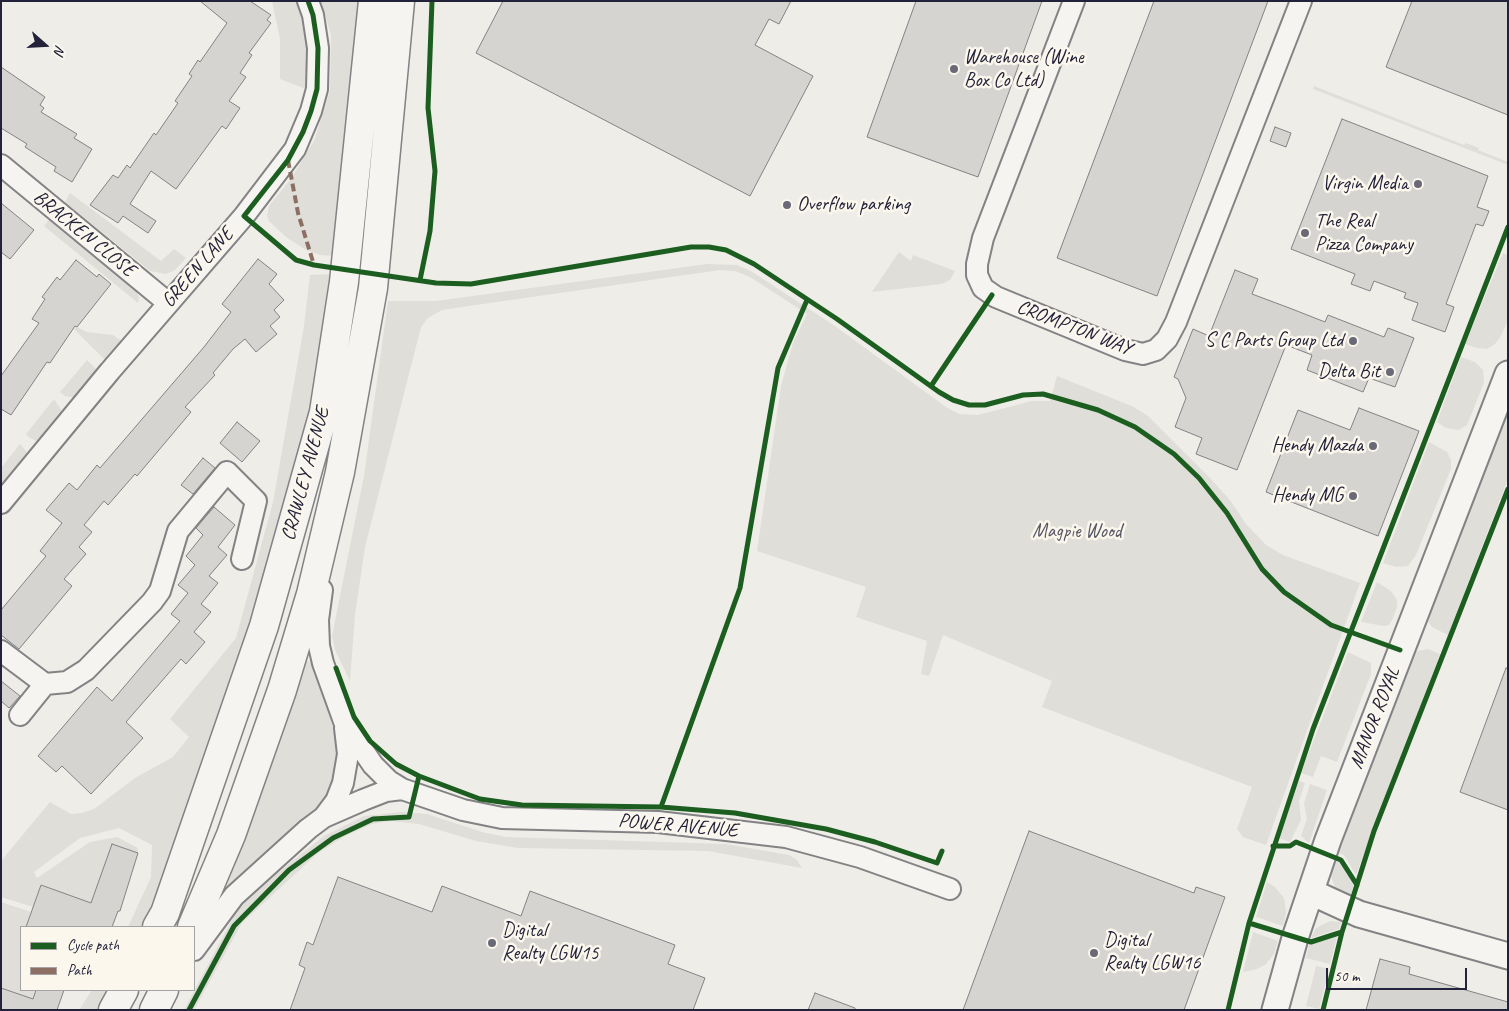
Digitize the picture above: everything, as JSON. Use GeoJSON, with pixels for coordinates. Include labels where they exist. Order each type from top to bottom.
{"type":"FeatureCollection","features":[{"type":"Feature","properties":{"kind":"main road","name":"CRAWLEY AVENUE"},"geometry":{"type":"LineString","coordinates":[[158,926],[165,913],[264,626],[324,412],[344,282],[373,1]]}},
{"type":"Feature","properties":{"kind":"main road","name":"CRAWLEY AVENUE"},"geometry":{"type":"LineString","coordinates":[[192,926],[231,835],[282,690],[310,594],[340,472],[372,288],[400,1]]}},
{"type":"Feature","properties":{"kind":"main road"},"geometry":{"type":"LineString","coordinates":[[113,1010],[123,991]]}},
{"type":"Feature","properties":{"kind":"main road"},"geometry":{"type":"LineString","coordinates":[[156,1010],[164,991]]}},
{"type":"Feature","properties":{"kind":"street","name":"GREEN LANE"},"geometry":{"type":"LineString","coordinates":[[1,503],[167,302],[255,202],[288,160],[303,132],[317,89],[316,30],[308,1]]}},
{"type":"Feature","properties":{"kind":"street","name":"CROMPTON WAY"},"geometry":{"type":"LineString","coordinates":[[1074,1],[984,238],[977,264],[977,275],[983,288],[996,298],[1125,350],[1142,354],[1156,350],[1166,339],[1176,322],[1301,1]]}},
{"type":"Feature","properties":{"kind":"street","name":"BRACKEN CLOSE"},"geometry":{"type":"LineString","coordinates":[[1,166],[167,302]]}},
{"type":"Feature","properties":{"kind":"street","name":"MANOR ROYAL"},"geometry":{"type":"LineString","coordinates":[[1275,1010],[1295,938],[1346,794],[1508,374]]}},
{"type":"Feature","properties":{"kind":"street"},"geometry":{"type":"LineString","coordinates":[[1,651],[45,684],[67,682],[76,678],[152,602],[160,591],[178,532],[227,472],[256,501],[242,558]]}},
{"type":"Feature","properties":{"kind":"street"},"geometry":{"type":"LineString","coordinates":[[195,948],[220,911],[246,883],[324,817],[336,801],[345,774],[348,745],[345,724],[323,663],[318,629],[340,472]]}},
{"type":"Feature","properties":{"kind":"street"},"geometry":{"type":"LineString","coordinates":[[20,714],[45,684]]}},
{"type":"Feature","properties":{"kind":"street"},"geometry":{"type":"LineString","coordinates":[[345,724],[373,765],[389,781],[402,789]]}},
{"type":"Feature","properties":{"kind":"street"},"geometry":{"type":"LineString","coordinates":[[324,817],[374,795],[402,789]]}},
{"type":"Feature","properties":{"kind":"street","name":"POWER AVENUE"},"geometry":{"type":"LineString","coordinates":[[402,789],[463,810],[502,818],[670,823],[792,838],[860,857],[950,889]]}},
{"type":"Feature","properties":{"kind":"street"},"geometry":{"type":"LineString","coordinates":[[1311,892],[1359,914],[1508,956]]}},
{"type":"Feature","properties":{"kind":"street"},"geometry":{"type":"LineString","coordinates":[[156,1010],[169,991]]}},
{"type":"Feature","properties":{"kind":"green space"},"geometry":{"type":"Polygon","coordinates":[[[272,1],[297,1],[307,33],[309,69],[306,89],[280,79],[280,39],[272,1]]]}},
{"type":"Feature","properties":{"kind":"green space"},"geometry":{"type":"Polygon","coordinates":[[[321,1],[363,1],[338,256],[320,255],[306,250],[286,237],[269,221],[267,216],[269,206],[290,180],[314,141],[330,91],[331,35],[321,1]]]}},
{"type":"Feature","properties":{"kind":"green space"},"geometry":{"type":"Polygon","coordinates":[[[1314,86],[1464,145],[1466,143],[1479,148],[1478,150],[1508,162],[1508,165],[1313,89],[1314,86]]]}},
{"type":"Feature","properties":{"kind":"green space"},"geometry":{"type":"Polygon","coordinates":[[[70,193],[161,261],[174,249],[186,258],[175,270],[166,274],[150,271],[65,202],[70,193]]]}},
{"type":"Feature","properties":{"kind":"green space"},"geometry":{"type":"Polygon","coordinates":[[[49,220],[136,290],[139,298],[138,303],[44,226],[49,220]]]}},
{"type":"Feature","properties":{"kind":"green space"},"geometry":{"type":"Polygon","coordinates":[[[899,252],[911,261],[913,255],[955,271],[950,280],[942,284],[872,292],[899,252]]]}},
{"type":"Feature","properties":{"kind":"green space"},"geometry":{"type":"Polygon","coordinates":[[[1503,253],[1508,255],[1508,320],[1501,336],[1495,344],[1487,349],[1465,344],[1503,253]]]}},
{"type":"Feature","properties":{"kind":"green space","name":"Magpie Wood"},"geometry":{"type":"Polygon","coordinates":[[[707,264],[737,265],[751,271],[835,326],[946,407],[959,414],[978,415],[1032,401],[1050,401],[1057,376],[1134,407],[1148,416],[1209,477],[1230,500],[1246,524],[1266,545],[1283,555],[1360,583],[1266,845],[1243,837],[1237,829],[1252,787],[1042,707],[1052,681],[943,635],[929,676],[921,674],[927,641],[856,617],[866,587],[757,551],[781,386],[793,343],[807,314],[750,277],[735,271],[720,270],[442,310],[428,318],[421,327],[365,547],[355,615],[350,681],[335,650],[332,636],[364,476],[388,301],[436,301],[707,264]]]}},
{"type":"Feature","properties":{"kind":"green space"},"geometry":{"type":"Polygon","coordinates":[[[334,274],[301,459],[261,609],[146,926],[128,926],[151,877],[152,845],[119,828],[80,838],[34,872],[37,878],[90,842],[117,837],[138,848],[138,853],[91,903],[41,885],[33,907],[1,897],[1,861],[50,802],[71,814],[94,809],[135,778],[173,757],[189,737],[170,719],[236,638],[273,502],[304,326],[310,275],[334,274]]]}},
{"type":"Feature","properties":{"kind":"green space"},"geometry":{"type":"Polygon","coordinates":[[[77,327],[87,332],[113,335],[123,342],[107,362],[74,329],[77,327]]]}},
{"type":"Feature","properties":{"kind":"green space"},"geometry":{"type":"Polygon","coordinates":[[[1461,357],[1475,362],[1483,370],[1484,383],[1467,425],[1459,430],[1446,428],[1437,422],[1461,357]]]}},
{"type":"Feature","properties":{"kind":"green space"},"geometry":{"type":"Polygon","coordinates":[[[87,360],[98,371],[77,398],[65,396],[60,392],[87,360]]]}},
{"type":"Feature","properties":{"kind":"green space"},"geometry":{"type":"Polygon","coordinates":[[[1508,396],[1508,479],[1448,635],[1432,627],[1426,618],[1508,396]]]}},
{"type":"Feature","properties":{"kind":"green space"},"geometry":{"type":"Polygon","coordinates":[[[54,399],[64,414],[41,443],[26,434],[54,399]]]}},
{"type":"Feature","properties":{"kind":"green space"},"geometry":{"type":"Polygon","coordinates":[[[1429,442],[1447,452],[1451,460],[1451,469],[1416,555],[1408,566],[1396,567],[1383,563],[1429,442]]]}},
{"type":"Feature","properties":{"kind":"green space"},"geometry":{"type":"Polygon","coordinates":[[[20,444],[30,456],[1,490],[1,468],[20,444]]]}},
{"type":"Feature","properties":{"kind":"green space"},"geometry":{"type":"Polygon","coordinates":[[[1377,582],[1391,591],[1397,600],[1397,607],[1389,625],[1384,626],[1361,622],[1377,582]]]}},
{"type":"Feature","properties":{"kind":"green space"},"geometry":{"type":"Polygon","coordinates":[[[1428,649],[1440,654],[1356,875],[1344,855],[1335,852],[1411,656],[1418,651],[1428,649]]]}},
{"type":"Feature","properties":{"kind":"green space"},"geometry":{"type":"Polygon","coordinates":[[[1348,652],[1371,663],[1371,674],[1337,762],[1321,756],[1313,777],[1301,773],[1348,652]]]}},
{"type":"Feature","properties":{"kind":"green space"},"geometry":{"type":"Polygon","coordinates":[[[307,660],[315,666],[337,741],[338,760],[331,792],[315,814],[228,891],[225,890],[224,884],[304,662],[307,660]]]}},
{"type":"Feature","properties":{"kind":"green space"},"geometry":{"type":"Polygon","coordinates":[[[1299,781],[1305,783],[1299,801],[1301,820],[1290,842],[1279,838],[1299,781]]]}},
{"type":"Feature","properties":{"kind":"green space"},"geometry":{"type":"Polygon","coordinates":[[[1310,784],[1327,790],[1309,843],[1301,836],[1307,819],[1304,804],[1310,784]]]}},
{"type":"Feature","properties":{"kind":"green space"},"geometry":{"type":"Polygon","coordinates":[[[401,812],[427,814],[482,832],[506,837],[726,844],[789,855],[797,860],[802,868],[708,851],[518,848],[476,841],[419,824],[391,821],[372,824],[345,836],[318,853],[242,923],[194,1010],[184,1010],[238,908],[246,898],[324,836],[364,816],[401,812]]]}},
{"type":"Feature","properties":{"kind":"green space"},"geometry":{"type":"Polygon","coordinates":[[[1332,859],[1340,862],[1354,884],[1350,898],[1342,894],[1335,887],[1331,877],[1332,859]]]}},
{"type":"Feature","properties":{"kind":"green space"},"geometry":{"type":"Polygon","coordinates":[[[1267,882],[1275,887],[1284,898],[1286,912],[1283,926],[1256,917],[1267,882]]]}},
{"type":"Feature","properties":{"kind":"green space"},"geometry":{"type":"Polygon","coordinates":[[[1,902],[31,912],[26,926],[20,926],[20,991],[36,991],[33,999],[1,988],[1,902]]]}},
{"type":"Feature","properties":{"kind":"green space"},"geometry":{"type":"Polygon","coordinates":[[[1330,921],[1341,922],[1339,929],[1311,938],[1316,928],[1330,921]]]}},
{"type":"Feature","properties":{"kind":"green space"},"geometry":{"type":"Polygon","coordinates":[[[1253,932],[1278,941],[1274,954],[1266,964],[1257,969],[1243,972],[1253,932]]]}},
{"type":"Feature","properties":{"kind":"green space"},"geometry":{"type":"Polygon","coordinates":[[[1337,937],[1330,964],[1306,958],[1309,945],[1337,937]]]}},
{"type":"Feature","properties":{"kind":"green space"},"geometry":{"type":"Polygon","coordinates":[[[1316,966],[1329,969],[1319,1009],[1306,1006],[1316,966]]]}},
{"type":"Feature","properties":{"kind":"green space"},"geometry":{"type":"Polygon","coordinates":[[[91,991],[112,991],[102,1010],[79,1010],[91,991]]]}},
{"type":"Feature","properties":{"kind":"building"},"geometry":{"type":"Polygon","coordinates":[[[200,1],[250,1],[271,15],[267,20],[271,23],[249,53],[252,55],[240,73],[246,77],[229,101],[240,108],[226,129],[222,126],[176,189],[151,171],[130,204],[156,221],[148,233],[123,216],[118,223],[90,205],[113,175],[118,178],[127,165],[130,168],[154,133],[156,135],[178,103],[175,101],[192,76],[189,74],[198,60],[200,62],[227,23],[200,1]]]}},
{"type":"Feature","properties":{"kind":"building"},"geometry":{"type":"Polygon","coordinates":[[[503,1],[791,1],[779,24],[769,19],[755,45],[813,76],[750,196],[476,53],[503,1]]]}},
{"type":"Feature","properties":{"kind":"building","name":"Warehouse (Wine Box Co Ltd)"},"geometry":{"type":"Polygon","coordinates":[[[916,1],[1042,1],[978,177],[867,137],[916,1]]]}},
{"type":"Feature","properties":{"kind":"building"},"geometry":{"type":"Polygon","coordinates":[[[1154,1],[1268,1],[1157,296],[1057,258],[1154,1]]]}},
{"type":"Feature","properties":{"kind":"building"},"geometry":{"type":"Polygon","coordinates":[[[1412,1],[1508,1],[1508,115],[1386,67],[1412,1]]]}},
{"type":"Feature","properties":{"kind":"building"},"geometry":{"type":"Polygon","coordinates":[[[1,67],[45,97],[40,105],[44,108],[41,112],[77,134],[74,138],[92,149],[72,182],[54,171],[56,167],[25,147],[27,144],[1,128],[1,67]]]}},
{"type":"Feature","properties":{"kind":"building"},"geometry":{"type":"Polygon","coordinates":[[[1342,119],[1488,176],[1477,207],[1489,211],[1483,226],[1476,224],[1446,304],[1454,307],[1445,332],[1412,320],[1418,303],[1404,298],[1406,293],[1374,281],[1370,291],[1351,284],[1355,274],[1291,249],[1342,119]]]}},
{"type":"Feature","properties":{"kind":"building"},"geometry":{"type":"Polygon","coordinates":[[[1275,127],[1291,133],[1286,147],[1270,141],[1275,127]]]}},
{"type":"Feature","properties":{"kind":"building"},"geometry":{"type":"Polygon","coordinates":[[[1,203],[34,230],[10,259],[1,252],[1,203]]]}},
{"type":"Feature","properties":{"kind":"building"},"geometry":{"type":"Polygon","coordinates":[[[258,259],[277,274],[269,284],[284,300],[274,310],[280,317],[270,326],[277,334],[256,352],[245,339],[233,349],[213,373],[215,375],[185,407],[191,412],[137,476],[135,474],[108,505],[104,501],[84,525],[92,532],[79,547],[86,554],[64,579],[72,586],[19,649],[1,635],[1,610],[46,556],[40,551],[62,523],[46,510],[69,483],[77,490],[97,465],[100,468],[204,347],[231,312],[222,304],[258,259]]]}},
{"type":"Feature","properties":{"kind":"building"},"geometry":{"type":"Polygon","coordinates":[[[76,260],[97,277],[99,274],[111,284],[77,327],[75,326],[50,363],[47,362],[11,415],[1,409],[1,376],[39,323],[32,319],[45,299],[42,297],[57,277],[60,280],[76,260]]]}},
{"type":"Feature","properties":{"kind":"building"},"geometry":{"type":"Polygon","coordinates":[[[1235,270],[1258,279],[1252,294],[1325,322],[1328,315],[1384,337],[1388,328],[1414,338],[1395,387],[1369,378],[1363,392],[1307,370],[1312,355],[1286,345],[1237,470],[1196,454],[1202,438],[1175,427],[1186,398],[1178,379],[1174,377],[1193,329],[1209,336],[1235,270]]]}},
{"type":"Feature","properties":{"kind":"building"},"geometry":{"type":"Polygon","coordinates":[[[1359,408],[1419,431],[1378,536],[1266,492],[1298,410],[1350,430],[1359,408]]]}},
{"type":"Feature","properties":{"kind":"building"},"geometry":{"type":"Polygon","coordinates":[[[237,422],[260,441],[242,462],[220,443],[237,422]]]}},
{"type":"Feature","properties":{"kind":"building"},"geometry":{"type":"Polygon","coordinates":[[[203,458],[215,468],[193,494],[181,485],[203,458]]]}},
{"type":"Feature","properties":{"kind":"building"},"geometry":{"type":"Polygon","coordinates":[[[214,507],[235,525],[218,547],[227,555],[209,576],[218,583],[201,604],[211,612],[194,632],[205,642],[186,664],[181,659],[126,722],[143,738],[91,794],[62,766],[56,772],[38,756],[97,687],[112,701],[180,621],[171,614],[188,593],[178,585],[195,565],[186,556],[203,535],[196,528],[214,507]]]}},
{"type":"Feature","properties":{"kind":"building"},"geometry":{"type":"Polygon","coordinates":[[[1506,668],[1508,669],[1508,810],[1460,792],[1506,668]]]}},
{"type":"Feature","properties":{"kind":"building"},"geometry":{"type":"Polygon","coordinates":[[[1,681],[20,696],[9,708],[1,701],[1,681]]]}},
{"type":"Feature","properties":{"kind":"building","name":"Digital Realty LGW16"},"geometry":{"type":"Polygon","coordinates":[[[1029,831],[1194,893],[1196,887],[1225,897],[1184,1010],[963,1010],[1029,831]]]}},
{"type":"Feature","properties":{"kind":"building"},"geometry":{"type":"Polygon","coordinates":[[[112,844],[138,853],[120,911],[118,911],[112,926],[26,926],[41,885],[91,903],[112,844]]]}},
{"type":"Feature","properties":{"kind":"building","name":"Digital Realty LGW15"},"geometry":{"type":"Polygon","coordinates":[[[338,877],[432,912],[442,886],[521,916],[530,891],[675,945],[668,964],[705,978],[693,1010],[290,1010],[305,968],[299,965],[307,942],[313,945],[338,877]]]}},
{"type":"Feature","properties":{"kind":"building"},"geometry":{"type":"Polygon","coordinates":[[[1380,959],[1410,967],[1409,974],[1508,1002],[1508,1010],[1366,1010],[1380,959]]]}},
{"type":"Feature","properties":{"kind":"building"},"geometry":{"type":"Polygon","coordinates":[[[1,988],[33,999],[36,991],[64,991],[57,1010],[1,1010],[1,988]]]}},
{"type":"Feature","properties":{"kind":"building"},"geometry":{"type":"Polygon","coordinates":[[[815,993],[855,1008],[855,1010],[808,1010],[815,993]]]}},
{"type":"Feature","properties":{"kind":"marked path"},"geometry":{"type":"LineString","coordinates":[[288,160],[298,213],[314,265]]}},
{"type":"Feature","properties":{"kind":"cycle path"},"geometry":{"type":"LineString","coordinates":[[308,1],[313,15],[318,48],[317,89],[311,111],[303,132],[288,160],[244,216],[296,260],[314,265],[436,283],[471,284],[691,247],[709,247],[726,250],[754,264],[953,400],[969,405],[985,405],[1023,395],[1043,394],[1098,410],[1135,427],[1174,454],[1199,478],[1227,513],[1262,569],[1284,592],[1331,625],[1400,650]]}},
{"type":"Feature","properties":{"kind":"cycle path"},"geometry":{"type":"LineString","coordinates":[[420,280],[430,231],[435,171],[428,108],[432,1]]}},
{"type":"Feature","properties":{"kind":"cycle path"},"geometry":{"type":"LineString","coordinates":[[1228,1010],[1249,923],[1313,729],[1508,227]]}},
{"type":"Feature","properties":{"kind":"cycle path"},"geometry":{"type":"LineString","coordinates":[[931,386],[992,295]]}},
{"type":"Feature","properties":{"kind":"cycle path"},"geometry":{"type":"LineString","coordinates":[[661,807],[740,588],[778,368],[807,300]]}},
{"type":"Feature","properties":{"kind":"cycle path"},"geometry":{"type":"LineString","coordinates":[[1323,1010],[1342,932],[1374,831],[1508,489]]}},
{"type":"Feature","properties":{"kind":"cycle path"},"geometry":{"type":"LineString","coordinates":[[336,668],[354,717],[370,741],[396,764],[419,776],[480,799],[522,805],[661,807],[735,813],[826,829],[875,842],[937,863],[942,851]]}},
{"type":"Feature","properties":{"kind":"cycle path"},"geometry":{"type":"LineString","coordinates":[[189,1010],[234,926],[289,870],[333,838],[373,819],[409,817],[419,776]]}},
{"type":"Feature","properties":{"kind":"cycle path"},"geometry":{"type":"LineString","coordinates":[[1273,846],[1290,846],[1296,842],[1341,860],[1357,885]]}},
{"type":"Feature","properties":{"kind":"cycle path"},"geometry":{"type":"LineString","coordinates":[[1249,923],[1311,942],[1342,932]]}},
{"type":"Feature","properties":{"kind":"place","name":"Warehouse (Wine Box Co Ltd)"},"geometry":{"type":"Point","coordinates":[954,69]}},
{"type":"Feature","properties":{"kind":"place","name":"Virgin Media"},"geometry":{"type":"Point","coordinates":[1418,184]}},
{"type":"Feature","properties":{"kind":"place","name":"Overflow parking"},"geometry":{"type":"Point","coordinates":[787,205]}},
{"type":"Feature","properties":{"kind":"place","name":"The Real Pizza Company"},"geometry":{"type":"Point","coordinates":[1305,233]}},
{"type":"Feature","properties":{"kind":"place","name":"S C Parts Group Ltd"},"geometry":{"type":"Point","coordinates":[1353,341]}},
{"type":"Feature","properties":{"kind":"place","name":"Delta Bit"},"geometry":{"type":"Point","coordinates":[1390,372]}},
{"type":"Feature","properties":{"kind":"place","name":"Hendy Mazda"},"geometry":{"type":"Point","coordinates":[1373,446]}},
{"type":"Feature","properties":{"kind":"place","name":"Hendy MG"},"geometry":{"type":"Point","coordinates":[1353,496]}},
{"type":"Feature","properties":{"kind":"place","name":"Digital Realty LGW15"},"geometry":{"type":"Point","coordinates":[492,943]}},
{"type":"Feature","properties":{"kind":"place","name":"Digital Realty LGW16"},"geometry":{"type":"Point","coordinates":[1094,953]}}]}
